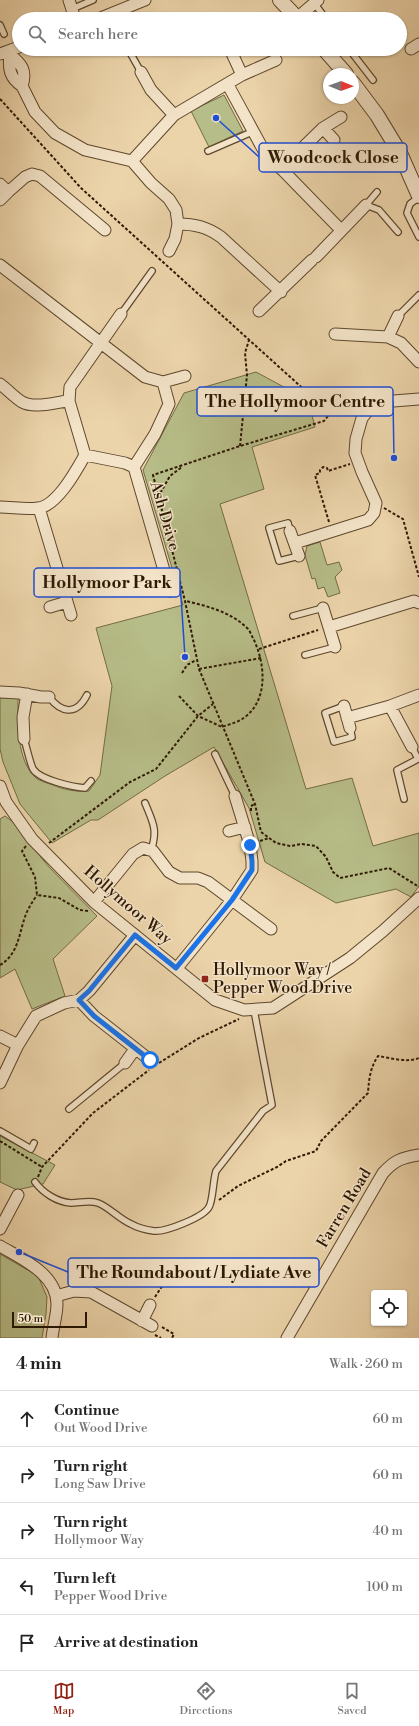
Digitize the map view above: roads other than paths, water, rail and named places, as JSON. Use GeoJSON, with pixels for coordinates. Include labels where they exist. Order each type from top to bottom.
{"type":"FeatureCollection","features":[{"type":"Feature","properties":{"kind":"street"},"geometry":{"type":"LineString","coordinates":[[115,12],[144,0]]}},
{"type":"Feature","properties":{"kind":"street"},"geometry":{"type":"LineString","coordinates":[[280,0],[291,12]]}},
{"type":"Feature","properties":{"kind":"street"},"geometry":{"type":"LineString","coordinates":[[304,12],[314,1]]}},
{"type":"Feature","properties":{"kind":"street"},"geometry":{"type":"LineString","coordinates":[[6,54],[11,76],[15,82],[22,86],[35,112],[55,133],[84,150],[132,161],[151,183],[169,199],[176,210],[178,224],[175,239],[168,251]]}},
{"type":"Feature","properties":{"kind":"street"},"geometry":{"type":"LineString","coordinates":[[233,56],[242,75]]}},
{"type":"Feature","properties":{"kind":"street"},"geometry":{"type":"LineString","coordinates":[[330,56],[341,68]]}},
{"type":"Feature","properties":{"kind":"street"},"geometry":{"type":"LineString","coordinates":[[132,161],[174,115],[228,85],[242,75],[276,60]]}},
{"type":"Feature","properties":{"kind":"street"},"geometry":{"type":"LineString","coordinates":[[141,72],[152,90],[174,115]]}},
{"type":"Feature","properties":{"kind":"street"},"geometry":{"type":"LineString","coordinates":[[228,85],[252,132],[264,151],[341,230]]}},
{"type":"Feature","properties":{"kind":"street"},"geometry":{"type":"LineString","coordinates":[[359,91],[377,115],[400,153],[419,197]]}},
{"type":"Feature","properties":{"kind":"street"},"geometry":{"type":"LineString","coordinates":[[281,169],[323,128],[341,118]]}},
{"type":"Feature","properties":{"kind":"street"},"geometry":{"type":"LineString","coordinates":[[323,128],[334,140]]}},
{"type":"Feature","properties":{"kind":"street"},"geometry":{"type":"LineString","coordinates":[[3,192],[25,177],[35,174],[40,176],[105,230]]}},
{"type":"Feature","properties":{"kind":"street"},"geometry":{"type":"LineString","coordinates":[[259,311],[281,292],[366,205]]}},
{"type":"Feature","properties":{"kind":"street"},"geometry":{"type":"LineString","coordinates":[[178,224],[203,227],[212,231],[221,237],[281,292]]}},
{"type":"Feature","properties":{"kind":"street"},"geometry":{"type":"LineString","coordinates":[[0,265],[100,344],[145,377],[163,382],[185,376]]}},
{"type":"Feature","properties":{"kind":"street"},"geometry":{"type":"LineString","coordinates":[[0,507],[39,508],[58,497],[68,484],[85,455],[69,401],[70,387],[121,314]]}},
{"type":"Feature","properties":{"kind":"street"},"geometry":{"type":"LineString","coordinates":[[388,337],[398,316]]}},
{"type":"Feature","properties":{"kind":"street"},"geometry":{"type":"LineString","coordinates":[[335,334],[388,337],[401,343],[419,362]]}},
{"type":"Feature","properties":{"kind":"street","name":"Ash Drive"},"geometry":{"type":"LineString","coordinates":[[134,467],[155,434],[168,404],[163,382]]}},
{"type":"Feature","properties":{"kind":"street"},"geometry":{"type":"LineString","coordinates":[[0,384],[23,402],[30,404],[38,405],[69,401]]}},
{"type":"Feature","properties":{"kind":"street"},"geometry":{"type":"LineString","coordinates":[[295,543],[368,520],[374,513],[376,503],[355,453],[356,438],[362,418],[370,408],[381,402],[419,399]]}},
{"type":"Feature","properties":{"kind":"street","name":"Ash Drive"},"geometry":{"type":"LineString","coordinates":[[85,455],[126,463],[134,467],[170,591]]}},
{"type":"Feature","properties":{"kind":"street"},"geometry":{"type":"LineString","coordinates":[[39,508],[71,615]]}},
{"type":"Feature","properties":{"kind":"street"},"geometry":{"type":"LineString","coordinates":[[290,531],[299,556]]}},
{"type":"Feature","properties":{"kind":"street","name":"Ash Drive"},"geometry":{"type":"LineString","coordinates":[[148,579],[165,574]]}},
{"type":"Feature","properties":{"kind":"street"},"geometry":{"type":"LineString","coordinates":[[324,628],[414,601],[419,603]]}},
{"type":"Feature","properties":{"kind":"street"},"geometry":{"type":"LineString","coordinates":[[50,607],[67,602]]}},
{"type":"Feature","properties":{"kind":"street"},"geometry":{"type":"LineString","coordinates":[[323,608],[324,628],[335,647]]}},
{"type":"Feature","properties":{"kind":"street"},"geometry":{"type":"LineString","coordinates":[[0,692],[27,694],[42,698],[49,697]]}},
{"type":"Feature","properties":{"kind":"street"},"geometry":{"type":"LineString","coordinates":[[24,739],[23,717],[27,694]]}},
{"type":"Feature","properties":{"kind":"street"},"geometry":{"type":"LineString","coordinates":[[344,706],[348,723],[419,695]]}},
{"type":"Feature","properties":{"kind":"street"},"geometry":{"type":"LineString","coordinates":[[390,706],[412,747]]}},
{"type":"Feature","properties":{"kind":"street","name":"Hollymoor Way"},"geometry":{"type":"LineString","coordinates":[[0,786],[3,803],[32,839],[96,902],[215,1000],[235,1008],[244,1010],[273,1008],[350,958],[383,931],[419,898]]}},
{"type":"Feature","properties":{"kind":"street"},"geometry":{"type":"LineString","coordinates":[[176,968],[232,900],[252,870],[252,861],[245,827],[235,796]]}},
{"type":"Feature","properties":{"kind":"street"},"geometry":{"type":"LineString","coordinates":[[229,831],[245,827]]}},
{"type":"Feature","properties":{"kind":"street"},"geometry":{"type":"LineString","coordinates":[[96,902],[133,854],[143,848],[151,850],[163,862],[169,872],[180,878],[198,878],[208,882],[271,929]]}},
{"type":"Feature","properties":{"kind":"street"},"geometry":{"type":"LineString","coordinates":[[0,1083],[18,1045],[36,1016],[64,1003],[79,1000],[89,991],[135,935]]}},
{"type":"Feature","properties":{"kind":"street"},"geometry":{"type":"LineString","coordinates":[[79,1000],[94,1016],[152,1064]]}},
{"type":"Feature","properties":{"kind":"street"},"geometry":{"type":"LineString","coordinates":[[0,1036],[18,1045]]}},
{"type":"Feature","properties":{"kind":"street"},"geometry":{"type":"LineString","coordinates":[[125,1063],[135,1049]]}},
{"type":"Feature","properties":{"kind":"street","name":"Farren Road"},"geometry":{"type":"LineString","coordinates":[[288,1338],[383,1173],[393,1162],[419,1155]]}},
{"type":"Feature","properties":{"kind":"street"},"geometry":{"type":"LineString","coordinates":[[0,1229],[18,1195]]}},
{"type":"Feature","properties":{"kind":"street"},"geometry":{"type":"LineString","coordinates":[[0,1246],[31,1265],[46,1277],[52,1286],[57,1304],[52,1338]]}},
{"type":"Feature","properties":{"kind":"street"},"geometry":{"type":"LineString","coordinates":[[56,1296],[74,1291],[91,1292],[152,1326]]}},
{"type":"Feature","properties":{"kind":"street"},"geometry":{"type":"LineString","coordinates":[[142,1321],[150,1304]]}},
{"type":"Feature","properties":{"kind":"lane"},"geometry":{"type":"LineString","coordinates":[[72,9],[93,0]]}},
{"type":"Feature","properties":{"kind":"lane"},"geometry":{"type":"LineString","coordinates":[[314,1],[321,12]]}},
{"type":"Feature","properties":{"kind":"lane"},"geometry":{"type":"LineString","coordinates":[[0,25],[4,34]]}},
{"type":"Feature","properties":{"kind":"lane"},"geometry":{"type":"LineString","coordinates":[[132,56],[141,72]]}},
{"type":"Feature","properties":{"kind":"lane"},"geometry":{"type":"LineString","coordinates":[[354,56],[373,80]]}},
{"type":"Feature","properties":{"kind":"lane"},"geometry":{"type":"LineString","coordinates":[[208,151],[252,132]]}},
{"type":"Feature","properties":{"kind":"lane"},"geometry":{"type":"LineString","coordinates":[[377,192],[366,205],[379,210],[398,232]]}},
{"type":"Feature","properties":{"kind":"lane"},"geometry":{"type":"LineString","coordinates":[[419,197],[410,204],[407,213],[419,237]]}},
{"type":"Feature","properties":{"kind":"lane"},"geometry":{"type":"LineString","coordinates":[[121,314],[152,271]]}},
{"type":"Feature","properties":{"kind":"lane"},"geometry":{"type":"LineString","coordinates":[[398,316],[419,295]]}},
{"type":"Feature","properties":{"kind":"lane"},"geometry":{"type":"LineString","coordinates":[[290,531],[288,522],[269,528],[279,561],[299,556]]}},
{"type":"Feature","properties":{"kind":"lane"},"geometry":{"type":"LineString","coordinates":[[100,593],[148,579]]}},
{"type":"Feature","properties":{"kind":"lane"},"geometry":{"type":"LineString","coordinates":[[293,616],[323,608]]}},
{"type":"Feature","properties":{"kind":"lane"},"geometry":{"type":"LineString","coordinates":[[305,655],[335,647]]}},
{"type":"Feature","properties":{"kind":"lane"},"geometry":{"type":"LineString","coordinates":[[49,697],[54,704],[62,709],[73,710],[82,705],[87,695]]}},
{"type":"Feature","properties":{"kind":"lane"},"geometry":{"type":"LineString","coordinates":[[344,706],[325,712],[334,742],[352,737],[348,723]]}},
{"type":"Feature","properties":{"kind":"lane"},"geometry":{"type":"LineString","coordinates":[[24,739],[34,770],[43,776],[71,787],[85,788],[91,781]]}},
{"type":"Feature","properties":{"kind":"lane"},"geometry":{"type":"LineString","coordinates":[[404,799],[397,770],[418,759],[412,747]]}},
{"type":"Feature","properties":{"kind":"lane"},"geometry":{"type":"LineString","coordinates":[[215,754],[235,796]]}},
{"type":"Feature","properties":{"kind":"lane"},"geometry":{"type":"LineString","coordinates":[[145,803],[155,828],[155,837],[151,850]]}},
{"type":"Feature","properties":{"kind":"lane"},"geometry":{"type":"LineString","coordinates":[[35,1182],[41,1191],[61,1201],[70,1203],[91,1201],[98,1203],[130,1224],[156,1231],[171,1228],[203,1214],[210,1206],[216,1171],[263,1111],[272,1105],[254,1010]]}},
{"type":"Feature","properties":{"kind":"lane"},"geometry":{"type":"LineString","coordinates":[[69,1109],[125,1063]]}},
{"type":"Feature","properties":{"kind":"lane"},"geometry":{"type":"LineString","coordinates":[[0,1131],[31,1149],[34,1143]]}},
{"type":"Feature","properties":{"kind":"place","name":"Woodcock Close"},"geometry":{"type":"Point","coordinates":[216,118]}},
{"type":"Feature","properties":{"kind":"place","name":"The Hollymoor Centre"},"geometry":{"type":"Point","coordinates":[394,458]}},
{"type":"Feature","properties":{"kind":"place","name":"Hollymoor Park"},"geometry":{"type":"Point","coordinates":[185,657]}},
{"type":"Feature","properties":{"kind":"place","name":"Hollymoor Way / Pepper Wood Drive"},"geometry":{"type":"Point","coordinates":[205,979]}},
{"type":"Feature","properties":{"kind":"place","name":"The Roundabout / Lydiate Ave"},"geometry":{"type":"Point","coordinates":[19,1252]}}]}
